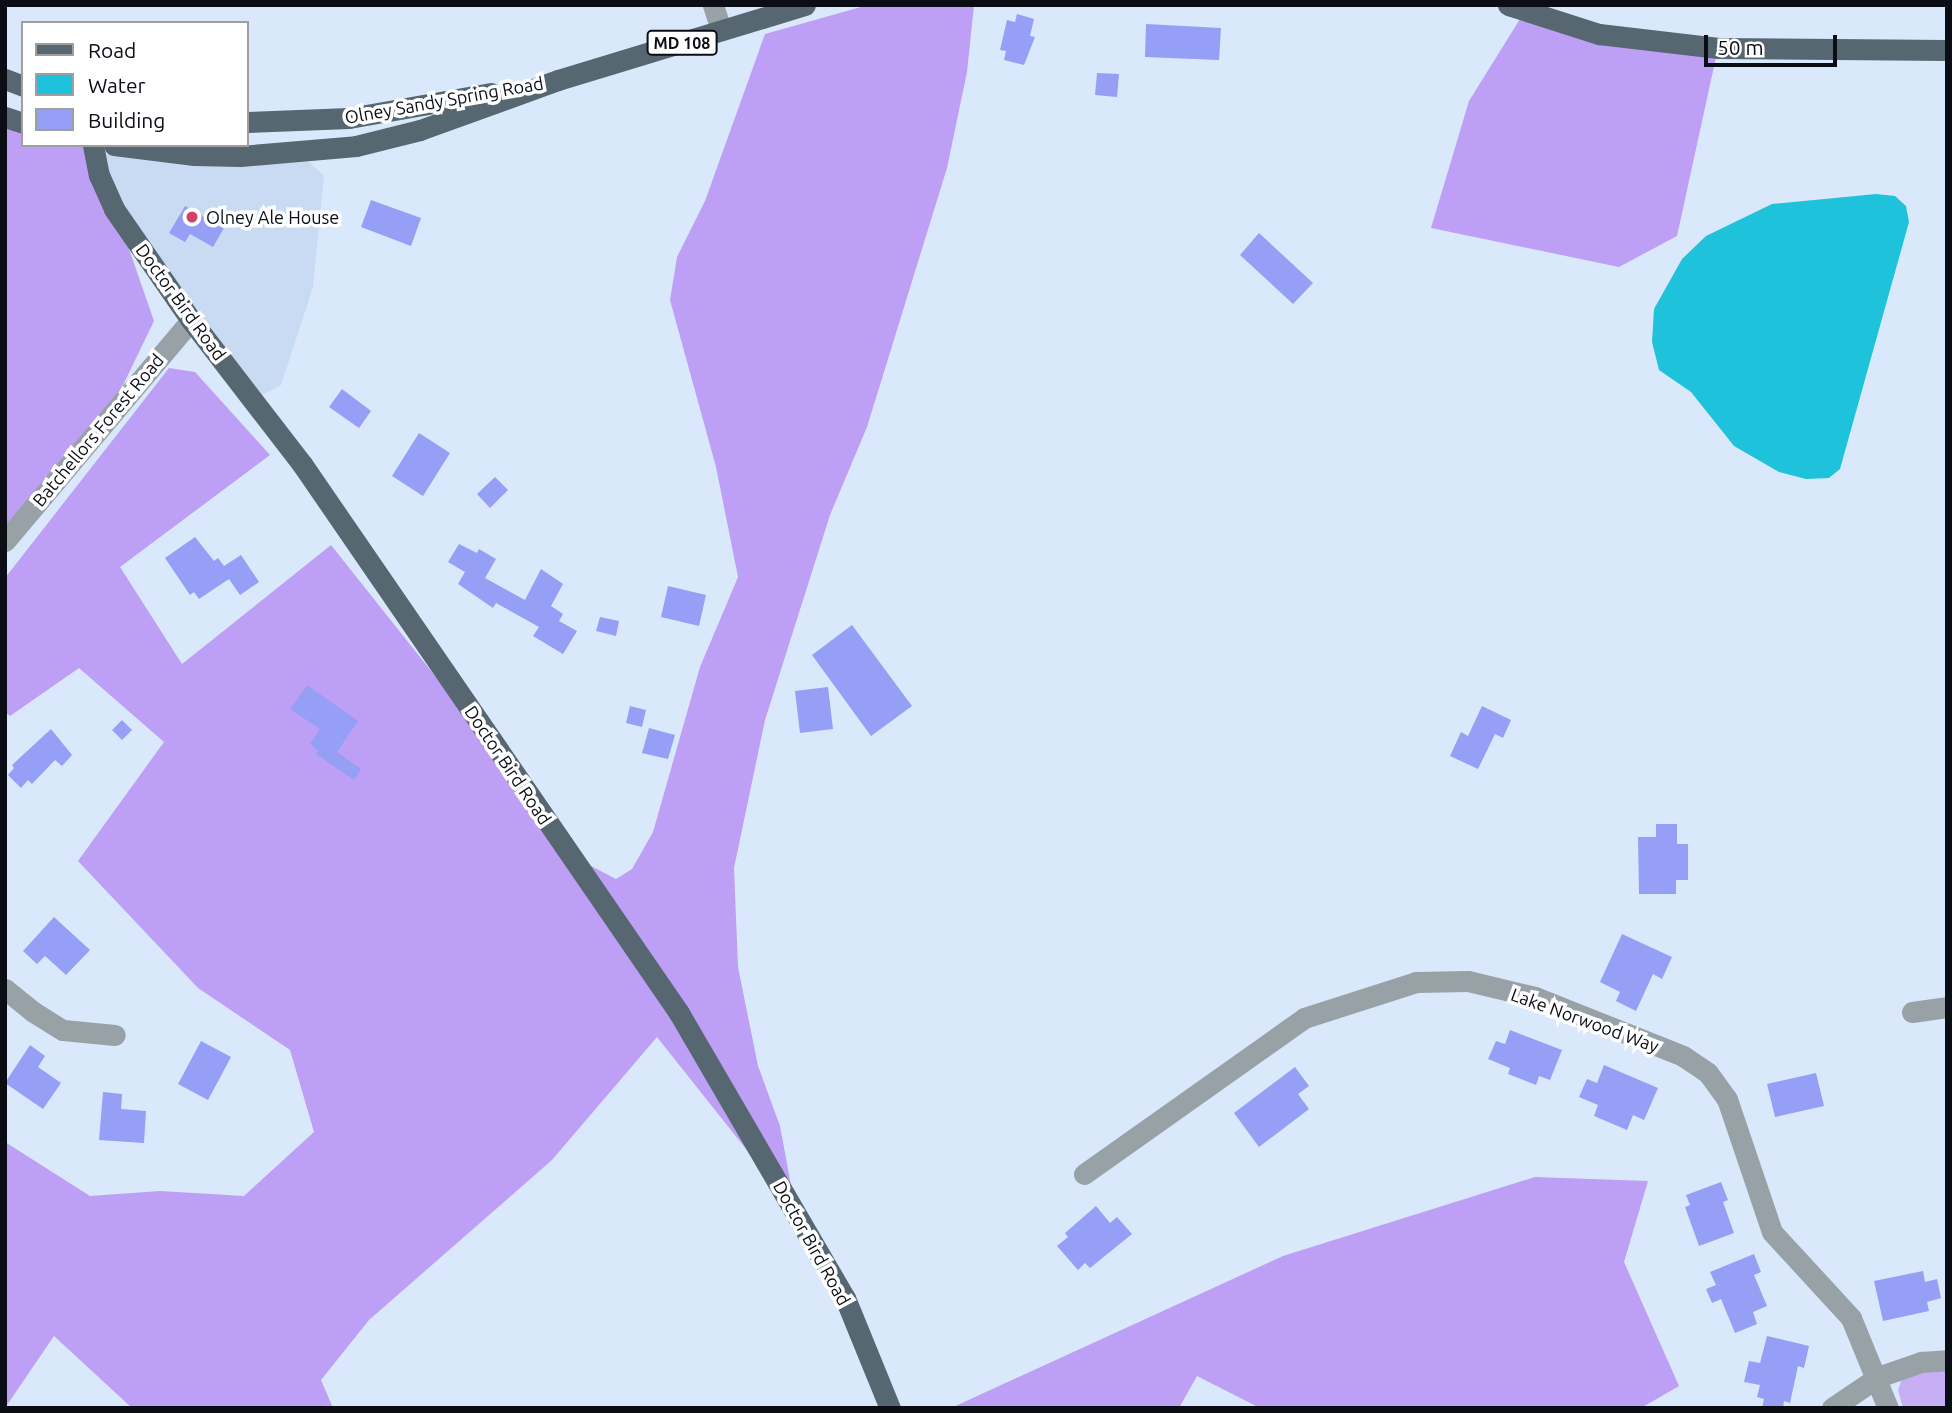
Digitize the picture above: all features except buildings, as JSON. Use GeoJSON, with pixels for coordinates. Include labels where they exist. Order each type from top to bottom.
{"type":"FeatureCollection","features":[{"type":"Feature","properties":{"kind":"main road","name":"Olney Sandy Spring Road"},"geometry":{"type":"LineString","coordinates":[[130,147],[194,155],[240,156],[356,146],[420,130],[558,80],[805,5]]}},
{"type":"Feature","properties":{"kind":"main road"},"geometry":{"type":"LineString","coordinates":[[1508,5],[1599,34],[1718,48],[1947,50]]}},
{"type":"Feature","properties":{"kind":"main road","name":"Olney Sandy Spring Road"},"geometry":{"type":"LineString","coordinates":[[248,122],[349,118],[558,80]]}},
{"type":"Feature","properties":{"kind":"main road","name":"Doctor Bird Road"},"geometry":{"type":"LineString","coordinates":[[93,147],[99,175],[114,209],[191,320],[302,464],[679,1013],[845,1298],[890,1408]]}},
{"type":"Feature","properties":{"kind":"street"},"geometry":{"type":"LineString","coordinates":[[713,5],[721,30]]}},
{"type":"Feature","properties":{"kind":"street","name":"Batchellors Forest Road"},"geometry":{"type":"LineString","coordinates":[[5,541],[191,320]]}},
{"type":"Feature","properties":{"kind":"street","name":"Lake Norwood Way"},"geometry":{"type":"LineString","coordinates":[[1084,1174],[1304,1018],[1416,982],[1468,981],[1535,997],[1683,1056],[1708,1073],[1727,1099],[1772,1231],[1851,1318],[1878,1377],[1888,1408]]}},
{"type":"Feature","properties":{"kind":"street"},"geometry":{"type":"LineString","coordinates":[[5,989],[62,1030],[115,1035]]}},
{"type":"Feature","properties":{"kind":"street"},"geometry":{"type":"LineString","coordinates":[[1912,1012],[1947,1007]]}},
{"type":"Feature","properties":{"kind":"street"},"geometry":{"type":"LineString","coordinates":[[1832,1408],[1878,1377],[1921,1362],[1947,1360]]}},
{"type":"Feature","properties":{"kind":"shaded area"},"geometry":{"type":"Polygon","coordinates":[[[868,5],[974,5],[967,72],[947,168],[867,427],[830,515],[765,720],[734,868],[738,967],[758,1066],[780,1126],[796,1212],[657,1037],[552,1160],[369,1320],[321,1380],[333,1408],[132,1408],[54,1336],[5,1408],[5,1142],[90,1196],[160,1191],[244,1196],[314,1132],[290,1050],[198,988],[78,861],[164,742],[79,668],[10,716],[5,712],[5,578],[169,368],[195,372],[270,455],[120,567],[182,664],[331,545],[532,798],[568,854],[616,879],[632,869],[653,832],[700,667],[738,577],[716,467],[670,300],[677,257],[705,201],[765,34],[868,5]]]}},
{"type":"Feature","properties":{"kind":"shaded area"},"geometry":{"type":"Polygon","coordinates":[[[1525,11],[1718,48],[1677,236],[1619,267],[1431,228],[1469,101],[1525,11]]]}},
{"type":"Feature","properties":{"kind":"shaded area"},"geometry":{"type":"Polygon","coordinates":[[[5,117],[21,122],[21,147],[94,147],[154,321],[109,414],[5,541],[5,117]]]}},
{"type":"Feature","properties":{"kind":"shaded area"},"geometry":{"type":"Polygon","coordinates":[[[94,147],[299,153],[324,176],[313,287],[281,385],[254,399],[115,212],[94,147]]]}},
{"type":"Feature","properties":{"kind":"shaded area"},"geometry":{"type":"Polygon","coordinates":[[[1535,1177],[1648,1181],[1624,1262],[1679,1386],[1641,1408],[1260,1408],[1197,1376],[1179,1408],[951,1408],[1283,1256],[1535,1177]]]}},
{"type":"Feature","properties":{"kind":"shaded area"},"geometry":{"type":"Polygon","coordinates":[[[1947,1371],[1947,1408],[1903,1408],[1898,1390],[1903,1376],[1947,1371]]]}},
{"type":"Feature","properties":{"kind":"water"},"geometry":{"type":"Polygon","coordinates":[[[1876,194],[1895,196],[1906,206],[1909,222],[1840,469],[1829,478],[1806,479],[1779,472],[1734,446],[1691,392],[1659,370],[1652,342],[1654,309],[1682,259],[1706,236],[1772,204],[1876,194]]]}},
{"type":"Feature","properties":{"kind":"place","name":"Olney Ale House"},"geometry":{"type":"Point","coordinates":[192,217]}}]}
